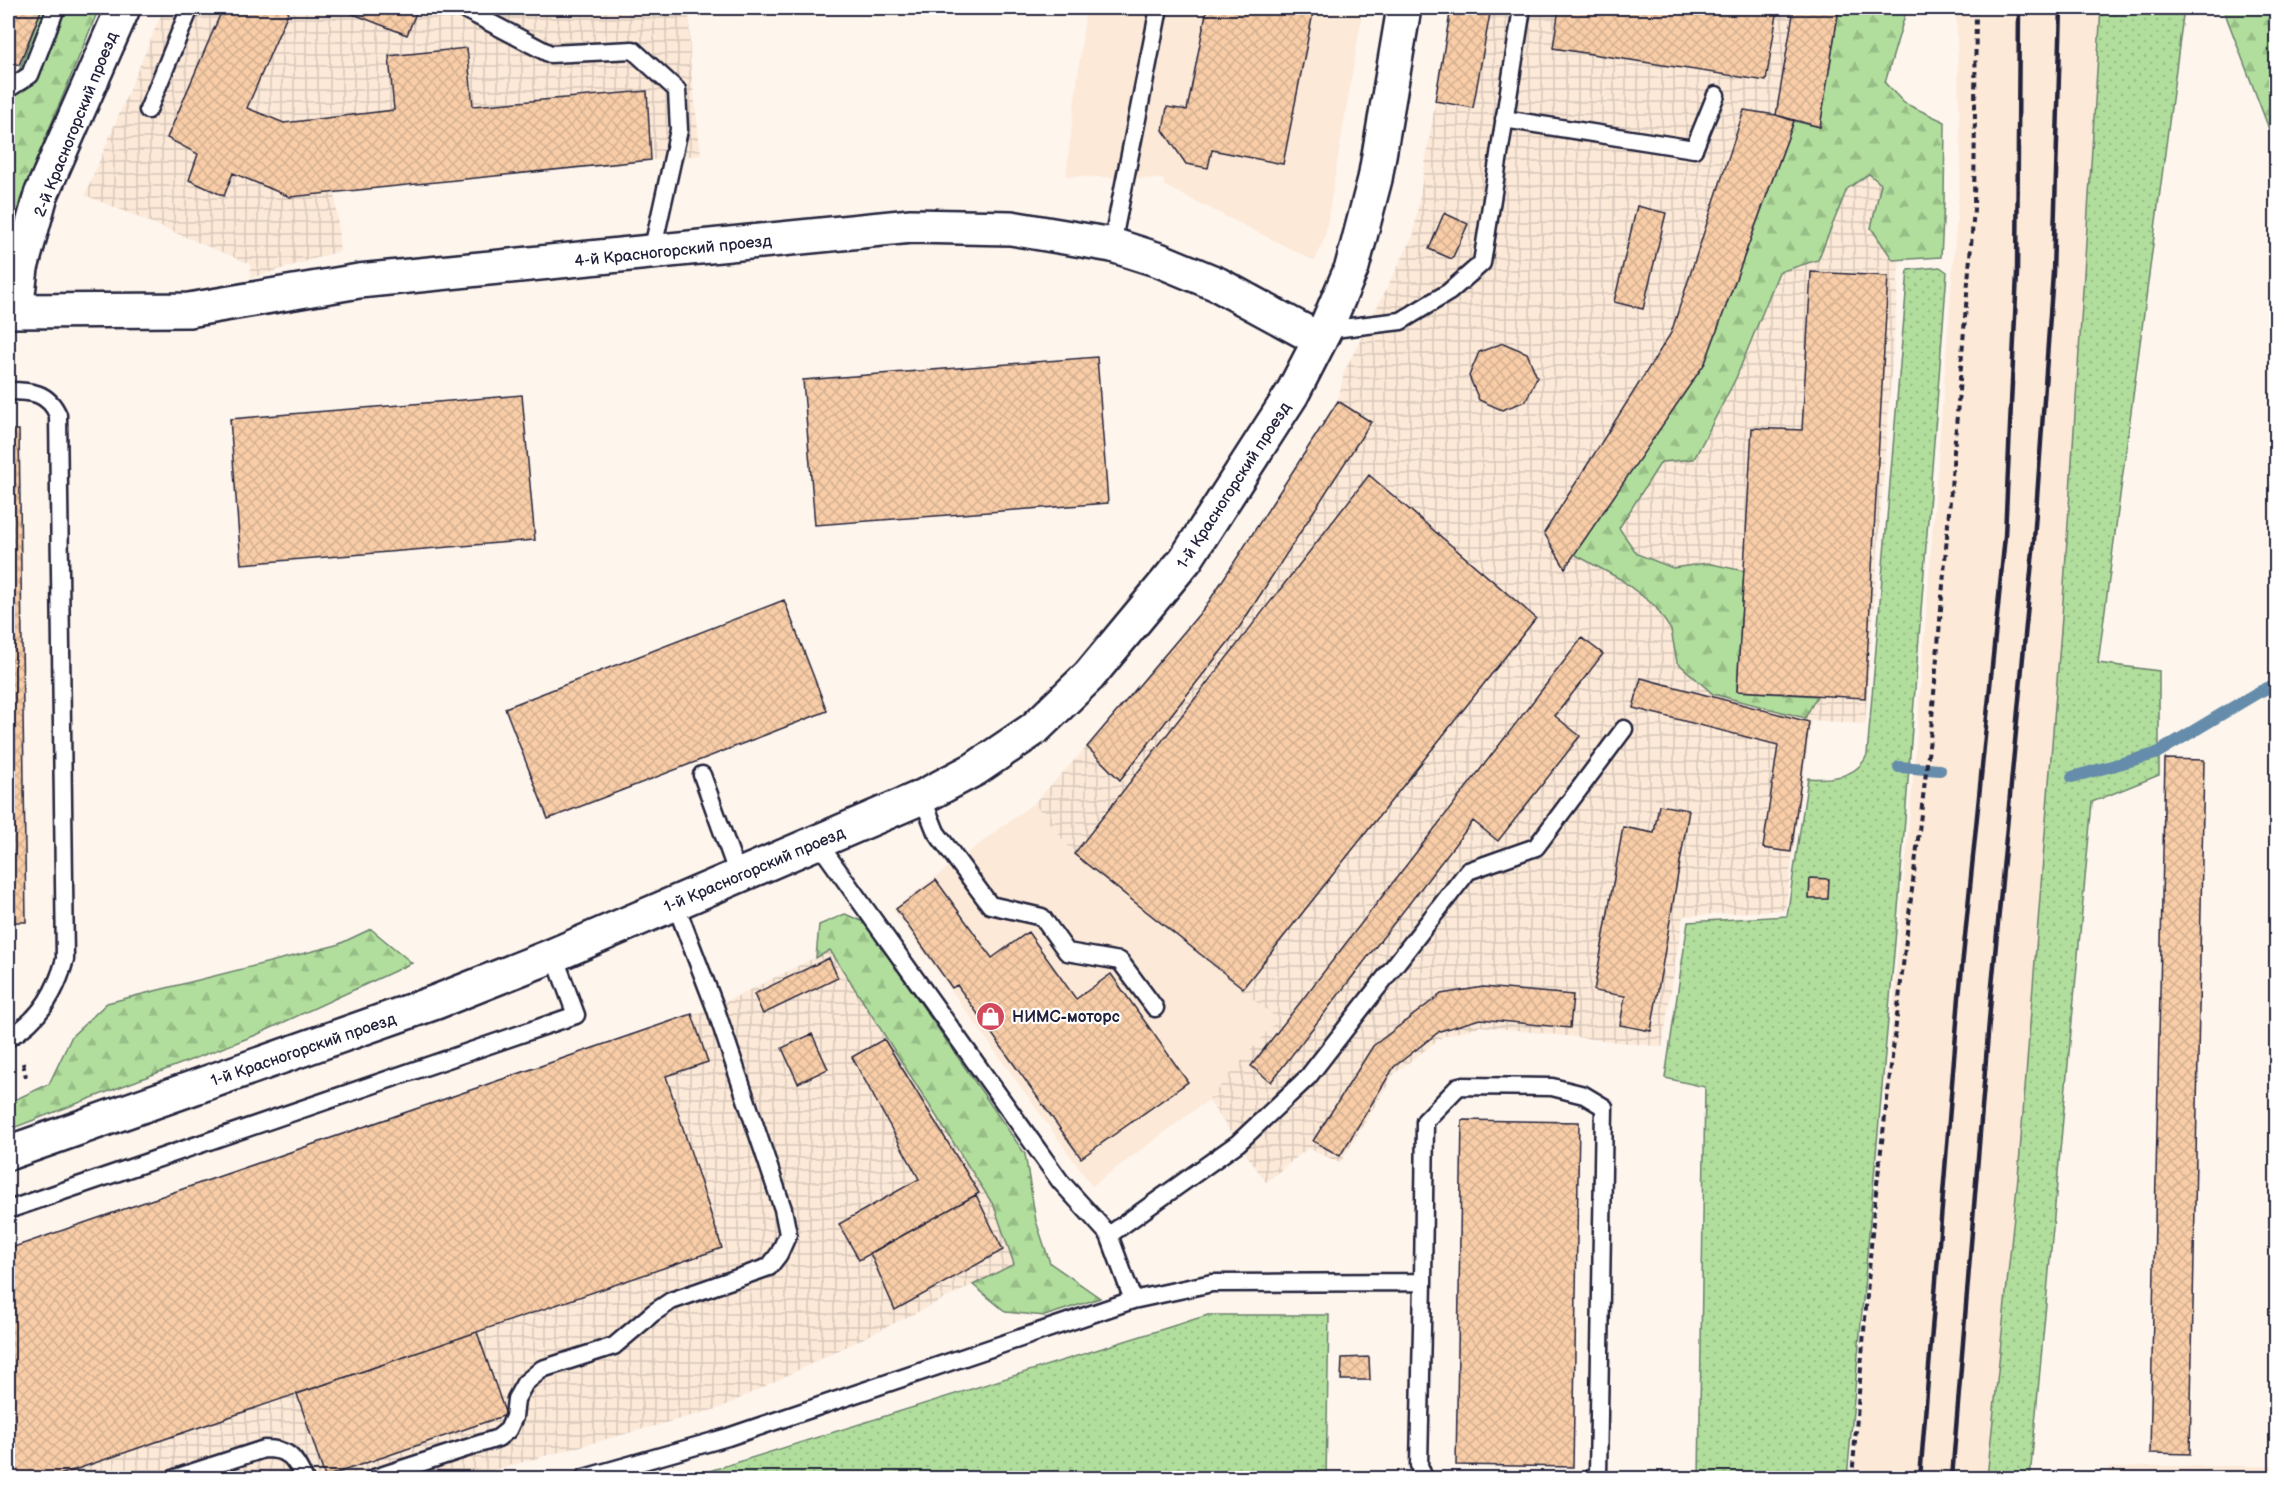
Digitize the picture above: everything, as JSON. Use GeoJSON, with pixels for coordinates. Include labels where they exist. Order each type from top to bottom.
{"type":"FeatureCollection","features":[{"type":"Feature","properties":{"kind":"street","name":"2-й Красногорский проезд"},"geometry":{"type":"LineString","coordinates":[[12,311],[41,195],[123,8]]}},
{"type":"Feature","properties":{"kind":"street","name":"1-й Красногорский проезд"},"geometry":{"type":"LineString","coordinates":[[8,1153],[436,1002],[554,955],[922,797],[975,769],[1034,729],[1089,676],[1186,559],[1292,394],[1322,335],[1352,267],[1375,179],[1404,8]]}},
{"type":"Feature","properties":{"kind":"street","name":"4-й Красногорский проезд"},"geometry":{"type":"LineString","coordinates":[[12,311],[189,310],[359,281],[911,226],[1011,228],[1112,245],[1160,260],[1217,284],[1322,335]]}},
{"type":"Feature","properties":{"kind":"lane"},"geometry":{"type":"LineString","coordinates":[[8,89],[30,75],[56,8]]}},
{"type":"Feature","properties":{"kind":"lane"},"geometry":{"type":"LineString","coordinates":[[148,110],[190,8]]}},
{"type":"Feature","properties":{"kind":"lane"},"geometry":{"type":"LineString","coordinates":[[1112,245],[1159,8]]}},
{"type":"Feature","properties":{"kind":"lane"},"geometry":{"type":"LineString","coordinates":[[1322,335],[1401,321],[1449,292],[1482,263],[1521,8]]}},
{"type":"Feature","properties":{"kind":"lane"},"geometry":{"type":"LineString","coordinates":[[464,9],[550,54],[633,50],[677,90],[679,130],[651,252]]}},
{"type":"Feature","properties":{"kind":"lane"},"geometry":{"type":"LineString","coordinates":[[1504,119],[1694,149],[1716,95]]}},
{"type":"Feature","properties":{"kind":"lane"},"geometry":{"type":"LineString","coordinates":[[8,391],[36,392],[53,405],[58,415],[65,959],[52,996],[41,1012],[8,1038]]}},
{"type":"Feature","properties":{"kind":"lane"},"geometry":{"type":"LineString","coordinates":[[1109,1235],[1238,1143],[1308,1077],[1468,871],[1536,847],[1624,729]]}},
{"type":"Feature","properties":{"kind":"lane"},"geometry":{"type":"LineString","coordinates":[[702,775],[738,875]]}},
{"type":"Feature","properties":{"kind":"lane"},"geometry":{"type":"LineString","coordinates":[[922,797],[936,832],[990,905],[1042,917],[1067,952],[1120,961],[1155,1008]]}},
{"type":"Feature","properties":{"kind":"lane"},"geometry":{"type":"LineString","coordinates":[[818,841],[1060,1181],[1109,1235],[1133,1300]]}},
{"type":"Feature","properties":{"kind":"lane"},"geometry":{"type":"LineString","coordinates":[[374,1479],[498,1438],[508,1430],[514,1417],[516,1400],[525,1383],[542,1369],[614,1346],[671,1301],[769,1267],[779,1254],[789,1234],[783,1209],[715,1007],[675,903]]}},
{"type":"Feature","properties":{"kind":"lane"},"geometry":{"type":"LineString","coordinates":[[8,1210],[576,1015],[554,955]]}},
{"type":"Feature","properties":{"kind":"lane"},"geometry":{"type":"LineString","coordinates":[[1424,1479],[1419,1465],[1425,1121],[1459,1086],[1552,1087],[1584,1095],[1604,1107],[1598,1475],[1592,1479]]}},
{"type":"Feature","properties":{"kind":"lane"},"geometry":{"type":"LineString","coordinates":[[584,1479],[728,1437],[1133,1300],[1212,1283],[1423,1282]]}},
{"type":"Feature","properties":{"kind":"lane"},"geometry":{"type":"LineString","coordinates":[[175,1479],[264,1449],[280,1449],[291,1456],[304,1479]]}},
{"type":"Feature","properties":{"kind":"path"},"geometry":{"type":"LineString","coordinates":[[1852,1479],[1874,1209],[1931,730],[1974,209],[1976,8]]}},
{"type":"Feature","properties":{"kind":"shaded area"},"geometry":{"type":"Polygon","coordinates":[[[164,8],[689,8],[690,62],[701,155],[335,192],[340,251],[251,278],[250,264],[85,195],[164,8]]]}},
{"type":"Feature","properties":{"kind":"shaded area"},"geometry":{"type":"Polygon","coordinates":[[[1086,8],[1363,8],[1325,236],[1315,261],[1165,186],[1163,179],[1066,176],[1086,8]]]}},
{"type":"Feature","properties":{"kind":"shaded area"},"geometry":{"type":"Polygon","coordinates":[[[1451,8],[1839,8],[1820,127],[1908,147],[1865,724],[1811,720],[1785,910],[1683,916],[1662,1047],[1480,1026],[1442,1037],[1395,1073],[1340,1163],[1308,1148],[1266,1182],[1208,1100],[1278,1019],[1074,854],[1034,803],[1087,747],[1206,606],[1338,401],[1344,372],[1413,237],[1451,8]]]}},
{"type":"Feature","properties":{"kind":"shaded area"},"geometry":{"type":"Polygon","coordinates":[[[1956,8],[2101,8],[2062,617],[2018,1177],[1987,1478],[1853,1478],[1917,731],[1961,164],[1956,8]]]}},
{"type":"Feature","properties":{"kind":"shaded area"},"geometry":{"type":"Polygon","coordinates":[[[1034,803],[1074,854],[1279,1019],[1208,1100],[1092,1186],[893,909],[1034,803]]]}},
{"type":"Feature","properties":{"kind":"shaded area"},"geometry":{"type":"Polygon","coordinates":[[[830,950],[994,1206],[1014,1265],[720,1408],[465,1478],[8,1478],[8,1249],[715,1007],[830,950]]]}},
{"type":"Feature","properties":{"kind":"shaded area"},"geometry":{"type":"Polygon","coordinates":[[[2276,1466],[2276,1478],[2109,1478],[2109,1468],[2276,1466]]]}},
{"type":"Feature","properties":{"kind":"green space"},"geometry":{"type":"Polygon","coordinates":[[[42,8],[99,8],[20,200],[8,251],[8,101],[42,8]]]}},
{"type":"Feature","properties":{"kind":"green space"},"geometry":{"type":"Polygon","coordinates":[[[1839,8],[1907,8],[1885,83],[1904,103],[1945,122],[1941,257],[1893,260],[1871,228],[1881,184],[1869,174],[1847,189],[1818,260],[1779,272],[1736,378],[1694,459],[1661,462],[1619,528],[1637,554],[1673,568],[1707,563],[1744,571],[1737,691],[1817,696],[1805,718],[1713,694],[1677,662],[1671,630],[1655,606],[1620,579],[1574,554],[1705,363],[1794,121],[1820,127],[1839,8]]]}},
{"type":"Feature","properties":{"kind":"green space"},"geometry":{"type":"Polygon","coordinates":[[[2101,8],[2184,8],[2098,663],[2159,671],[2159,775],[2092,802],[2030,1478],[1987,1478],[2018,1177],[2062,617],[2101,8]]]}},
{"type":"Feature","properties":{"kind":"green space"},"geometry":{"type":"Polygon","coordinates":[[[2223,8],[2276,8],[2276,147],[2223,8]]]}},
{"type":"Feature","properties":{"kind":"green space"},"geometry":{"type":"Polygon","coordinates":[[[1940,267],[1947,272],[1899,897],[1847,1478],[1699,1478],[1705,1087],[1665,1078],[1688,922],[1787,916],[1808,778],[1834,778],[1850,773],[1863,763],[1867,755],[1908,270],[1940,267]]]}},
{"type":"Feature","properties":{"kind":"green space"},"geometry":{"type":"Polygon","coordinates":[[[845,914],[864,922],[1025,1154],[1036,1221],[1050,1263],[1100,1298],[1045,1316],[1006,1312],[973,1285],[1014,1264],[994,1206],[830,950],[816,958],[819,925],[845,914]]]}},
{"type":"Feature","properties":{"kind":"green space"},"geometry":{"type":"Polygon","coordinates":[[[371,929],[412,963],[256,1035],[8,1130],[8,1103],[49,1084],[72,1036],[107,1003],[337,945],[371,929]]]}},
{"type":"Feature","properties":{"kind":"green space"},"geometry":{"type":"Polygon","coordinates":[[[1208,1315],[1329,1315],[1326,1478],[687,1478],[1208,1315]]]}},
{"type":"Feature","properties":{"kind":"building"},"geometry":{"type":"Polygon","coordinates":[[[8,8],[42,8],[19,65],[8,61],[8,8]]]}},
{"type":"Feature","properties":{"kind":"building"},"geometry":{"type":"Polygon","coordinates":[[[223,8],[290,8],[247,108],[284,123],[394,110],[389,56],[467,48],[473,106],[647,91],[651,160],[290,197],[233,173],[224,196],[189,180],[198,154],[167,138],[223,8]]]}},
{"type":"Feature","properties":{"kind":"building"},"geometry":{"type":"Polygon","coordinates":[[[338,8],[418,8],[407,35],[338,8]]]}},
{"type":"Feature","properties":{"kind":"building"},"geometry":{"type":"Polygon","coordinates":[[[1207,8],[1314,8],[1283,164],[1212,150],[1208,168],[1186,164],[1163,130],[1167,107],[1187,110],[1207,8]]]}},
{"type":"Feature","properties":{"kind":"building"},"geometry":{"type":"Polygon","coordinates":[[[1451,8],[1491,8],[1473,108],[1435,101],[1451,8]]]}},
{"type":"Feature","properties":{"kind":"building"},"geometry":{"type":"Polygon","coordinates":[[[1559,8],[1778,8],[1766,81],[1553,48],[1559,8]]]}},
{"type":"Feature","properties":{"kind":"building"},"geometry":{"type":"Polygon","coordinates":[[[1794,8],[1839,8],[1820,127],[1776,115],[1794,8]]]}},
{"type":"Feature","properties":{"kind":"building"},"geometry":{"type":"Polygon","coordinates":[[[1744,110],[1776,115],[1794,121],[1705,363],[1565,568],[1544,533],[1671,333],[1744,110]]]}},
{"type":"Feature","properties":{"kind":"building"},"geometry":{"type":"Polygon","coordinates":[[[1637,206],[1666,213],[1643,309],[1614,302],[1637,206]]]}},
{"type":"Feature","properties":{"kind":"building"},"geometry":{"type":"Polygon","coordinates":[[[1444,213],[1468,224],[1452,259],[1429,249],[1444,213]]]}},
{"type":"Feature","properties":{"kind":"building"},"geometry":{"type":"Polygon","coordinates":[[[1811,272],[1888,276],[1865,698],[1737,691],[1752,428],[1802,430],[1811,272]]]}},
{"type":"Feature","properties":{"kind":"building"},"geometry":{"type":"Polygon","coordinates":[[[1503,343],[1527,353],[1537,377],[1526,401],[1502,410],[1479,400],[1469,376],[1479,352],[1503,343]]]}},
{"type":"Feature","properties":{"kind":"building"},"geometry":{"type":"Polygon","coordinates":[[[1097,357],[1108,503],[815,525],[803,380],[1097,357]]]}},
{"type":"Feature","properties":{"kind":"building"},"geometry":{"type":"Polygon","coordinates":[[[522,395],[535,540],[241,564],[230,419],[522,395]]]}},
{"type":"Feature","properties":{"kind":"building"},"geometry":{"type":"Polygon","coordinates":[[[1338,401],[1371,422],[1237,631],[1120,780],[1087,747],[1206,606],[1338,401]]]}},
{"type":"Feature","properties":{"kind":"building"},"geometry":{"type":"Polygon","coordinates":[[[8,430],[19,430],[26,922],[8,922],[8,430]]]}},
{"type":"Feature","properties":{"kind":"building"},"geometry":{"type":"Polygon","coordinates":[[[1369,475],[1536,618],[1243,988],[1074,854],[1369,475]]]}},
{"type":"Feature","properties":{"kind":"building"},"geometry":{"type":"Polygon","coordinates":[[[784,600],[827,711],[548,819],[505,708],[784,600]]]}},
{"type":"Feature","properties":{"kind":"building"},"geometry":{"type":"Polygon","coordinates":[[[1582,638],[1603,654],[1555,716],[1580,736],[1498,841],[1473,821],[1271,1082],[1251,1066],[1582,638]]]}},
{"type":"Feature","properties":{"kind":"building"},"geometry":{"type":"Polygon","coordinates":[[[1641,678],[1809,722],[1791,852],[1763,848],[1778,745],[1633,708],[1641,678]]]}},
{"type":"Feature","properties":{"kind":"building"},"geometry":{"type":"Polygon","coordinates":[[[2165,759],[2204,760],[2190,1454],[2150,1453],[2165,759]]]}},
{"type":"Feature","properties":{"kind":"building"},"geometry":{"type":"Polygon","coordinates":[[[1659,805],[1689,810],[1651,1031],[1620,1025],[1625,996],[1594,991],[1623,827],[1654,833],[1659,805]]]}},
{"type":"Feature","properties":{"kind":"building"},"geometry":{"type":"Polygon","coordinates":[[[1810,878],[1829,879],[1828,899],[1809,899],[1810,878]]]}},
{"type":"Feature","properties":{"kind":"building"},"geometry":{"type":"Polygon","coordinates":[[[936,880],[992,958],[1028,932],[1076,999],[1111,974],[1188,1082],[1081,1158],[957,985],[952,988],[896,909],[936,880]]]}},
{"type":"Feature","properties":{"kind":"building"},"geometry":{"type":"Polygon","coordinates":[[[829,958],[838,978],[763,1014],[754,994],[829,958]]]}},
{"type":"Feature","properties":{"kind":"building"},"geometry":{"type":"Polygon","coordinates":[[[1483,987],[1573,995],[1570,1028],[1480,1019],[1440,1031],[1394,1067],[1340,1156],[1313,1141],[1373,1046],[1441,994],[1483,987]]]}},
{"type":"Feature","properties":{"kind":"building"},"geometry":{"type":"Polygon","coordinates":[[[692,1014],[708,1062],[666,1076],[722,1248],[51,1478],[8,1478],[8,1249],[692,1014]]]}},
{"type":"Feature","properties":{"kind":"building"},"geometry":{"type":"Polygon","coordinates":[[[812,1034],[828,1069],[798,1083],[782,1048],[812,1034]]]}},
{"type":"Feature","properties":{"kind":"building"},"geometry":{"type":"Polygon","coordinates":[[[884,1039],[979,1193],[859,1260],[839,1224],[919,1179],[852,1057],[884,1039]]]}},
{"type":"Feature","properties":{"kind":"building"},"geometry":{"type":"Polygon","coordinates":[[[1462,1120],[1579,1122],[1573,1467],[1456,1465],[1462,1120]]]}},
{"type":"Feature","properties":{"kind":"building"},"geometry":{"type":"Polygon","coordinates":[[[976,1195],[1003,1250],[895,1310],[870,1253],[976,1195]]]}},
{"type":"Feature","properties":{"kind":"building"},"geometry":{"type":"Polygon","coordinates":[[[477,1332],[506,1415],[325,1477],[297,1394],[477,1332]]]}},
{"type":"Feature","properties":{"kind":"building"},"geometry":{"type":"Polygon","coordinates":[[[1369,1357],[1370,1380],[1341,1380],[1342,1358],[1369,1357]]]}},
{"type":"Feature","properties":{"kind":"waterway"},"geometry":{"type":"LineString","coordinates":[[2072,777],[2155,754],[2276,684]]}},
{"type":"Feature","properties":{"kind":"waterway"},"geometry":{"type":"LineString","coordinates":[[1899,767],[1940,770]]}},
{"type":"Feature","properties":{"kind":"railway"},"geometry":{"type":"LineString","coordinates":[[1920,1478],[1959,997],[2005,536],[2017,273],[2019,8]]}},
{"type":"Feature","properties":{"kind":"railway"},"geometry":{"type":"LineString","coordinates":[[1952,1478],[1991,997],[2034,540],[2053,273],[2061,8]]}},
{"type":"Feature","properties":{"kind":"place","name":"НИМС-моторс"},"geometry":{"type":"Point","coordinates":[991,1016]}}]}
